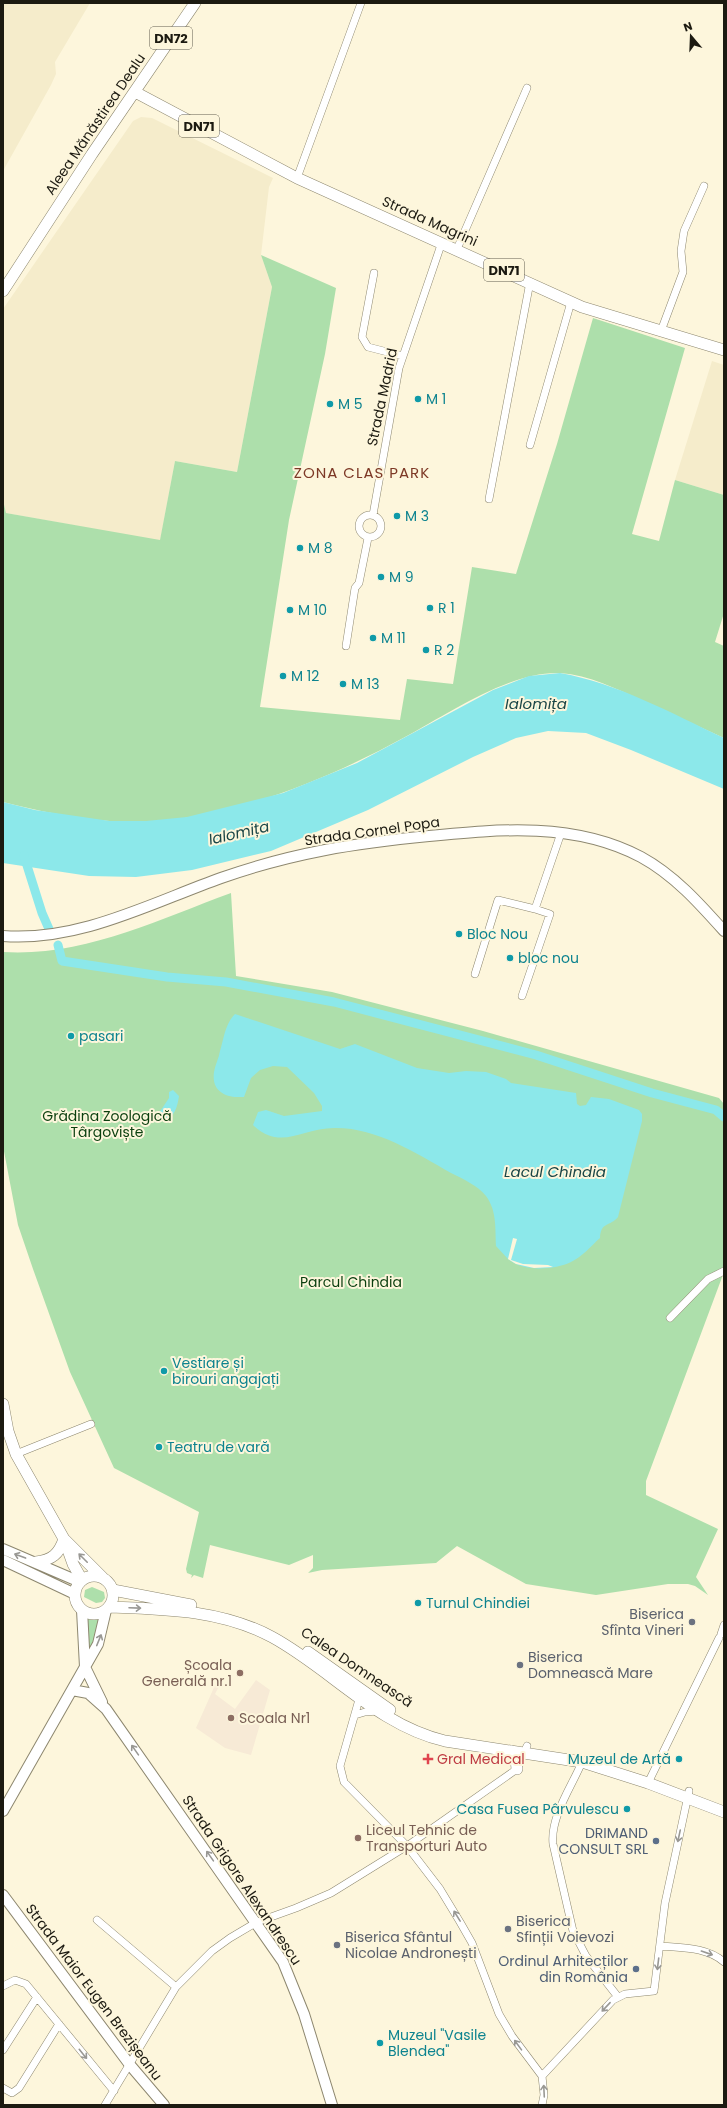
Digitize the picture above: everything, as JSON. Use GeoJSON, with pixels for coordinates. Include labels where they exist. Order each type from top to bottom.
{"type":"FeatureCollection","features":[{"type":"Feature","properties":{"kind":"main road","name":"Aleea Mănăstirea Dealu"},"geometry":{"type":"LineString","coordinates":[[3,291],[195,3]]}},
{"type":"Feature","properties":{"kind":"main road","name":"Strada Magrini"},"geometry":{"type":"LineString","coordinates":[[135,92],[297,178],[349,203],[442,242],[571,302],[604,314],[724,350]]}},
{"type":"Feature","properties":{"kind":"main road","name":"Aleea Mănăstirea Dealu"},"geometry":{"type":"LineString","coordinates":[[3,278],[21,262]]}},
{"type":"Feature","properties":{"kind":"main road","name":"Strada Cornel Popa"},"geometry":{"type":"LineString","coordinates":[[3,936],[52,934],[84,928],[224,877],[322,850],[483,831],[527,829],[588,838],[640,856],[664,871],[724,931]]}},
{"type":"Feature","properties":{"kind":"main road"},"geometry":{"type":"LineString","coordinates":[[4,1413],[16,1454],[64,1539],[81,1581],[75,1594],[77,1603],[82,1610],[85,1668]]}},
{"type":"Feature","properties":{"kind":"main road"},"geometry":{"type":"LineString","coordinates":[[36,1562],[54,1557],[58,1553],[64,1539]]}},
{"type":"Feature","properties":{"kind":"main road"},"geometry":{"type":"LineString","coordinates":[[3,1811],[85,1668],[101,1637],[108,1609],[113,1601],[113,1590],[110,1584],[64,1539]]}},
{"type":"Feature","properties":{"kind":"main road"},"geometry":{"type":"LineString","coordinates":[[3,1549],[81,1581],[95,1576],[102,1577]]}},
{"type":"Feature","properties":{"kind":"main road"},"geometry":{"type":"LineString","coordinates":[[3,1560],[75,1594]]}},
{"type":"Feature","properties":{"kind":"main road","name":"Calea Domnească"},"geometry":{"type":"LineString","coordinates":[[113,1590],[223,1611],[260,1623],[288,1638],[361,1695],[379,1711],[415,1731],[436,1739],[512,1751],[526,1749],[585,1756],[688,1794],[724,1804]]}},
{"type":"Feature","properties":{"kind":"main road"},"geometry":{"type":"LineString","coordinates":[[82,1610],[93,1614],[108,1609],[196,1613],[235,1622],[272,1637],[361,1695]]}},
{"type":"Feature","properties":{"kind":"main road","name":"Strada Grigore Alexandrescu"},"geometry":{"type":"LineString","coordinates":[[85,1668],[106,1709],[257,1922],[291,1976],[332,2105]]}},
{"type":"Feature","properties":{"kind":"main road","name":"Strada Grigore Alexandrescu"},"geometry":{"type":"LineString","coordinates":[[72,1690],[88,1694],[106,1709]]}},
{"type":"Feature","properties":{"kind":"main road","name":"Calea Domnească"},"geometry":{"type":"LineString","coordinates":[[361,1695],[430,1730],[526,1749],[649,1779]]}},
{"type":"Feature","properties":{"kind":"main road"},"geometry":{"type":"LineString","coordinates":[[512,1751],[516,1759],[517,1769]]}},
{"type":"Feature","properties":{"kind":"main road","name":"Calea Domnească"},"geometry":{"type":"LineString","coordinates":[[688,1794],[724,1812]]}},
{"type":"Feature","properties":{"kind":"main road","name":"Strada Maior Eugen Brezișeanu"},"geometry":{"type":"LineString","coordinates":[[3,1895],[130,2065],[164,2105]]}},
{"type":"Feature","properties":{"kind":"street"},"geometry":{"type":"LineString","coordinates":[[297,178],[361,3]]}},
{"type":"Feature","properties":{"kind":"street"},"geometry":{"type":"LineString","coordinates":[[457,249],[527,88]]}},
{"type":"Feature","properties":{"kind":"street"},"geometry":{"type":"LineString","coordinates":[[661,331],[683,272],[681,251],[684,231],[704,186]]}},
{"type":"Feature","properties":{"kind":"street","name":"Strada Madrid"},"geometry":{"type":"LineString","coordinates":[[373,515],[394,394],[403,356],[442,242]]}},
{"type":"Feature","properties":{"kind":"street"},"geometry":{"type":"LineString","coordinates":[[374,273],[362,337],[368,347],[403,356]]}},
{"type":"Feature","properties":{"kind":"street"},"geometry":{"type":"LineString","coordinates":[[489,499],[530,282]]}},
{"type":"Feature","properties":{"kind":"street"},"geometry":{"type":"LineString","coordinates":[[530,445],[571,302]]}},
{"type":"Feature","properties":{"kind":"street"},"geometry":{"type":"LineString","coordinates":[[373,515],[379,520],[381,527],[378,534],[368,538],[360,532],[358,525],[365,516],[373,515]]}},
{"type":"Feature","properties":{"kind":"street"},"geometry":{"type":"LineString","coordinates":[[346,646],[355,588],[359,583],[368,538]]}},
{"type":"Feature","properties":{"kind":"street"},"geometry":{"type":"LineString","coordinates":[[535,909],[561,833]]}},
{"type":"Feature","properties":{"kind":"street"},"geometry":{"type":"LineString","coordinates":[[475,974],[498,900],[550,914],[522,996]]}},
{"type":"Feature","properties":{"kind":"street"},"geometry":{"type":"LineString","coordinates":[[670,1318],[708,1279],[724,1271]]}},
{"type":"Feature","properties":{"kind":"street"},"geometry":{"type":"LineString","coordinates":[[16,1454],[91,1424]]}},
{"type":"Feature","properties":{"kind":"street"},"geometry":{"type":"LineString","coordinates":[[649,1779],[724,1626]]}},
{"type":"Feature","properties":{"kind":"street"},"geometry":{"type":"LineString","coordinates":[[361,1695],[340,1766],[340,1774],[344,1782],[406,1846],[440,1890],[460,1922],[472,1943],[502,2020],[542,2076],[544,2095],[542,2105]]}},
{"type":"Feature","properties":{"kind":"street"},"geometry":{"type":"LineString","coordinates":[[355,1715],[365,1712],[379,1711]]}},
{"type":"Feature","properties":{"kind":"street"},"geometry":{"type":"LineString","coordinates":[[106,2105],[176,1987],[212,1951],[257,1922],[331,1893],[406,1846],[517,1769],[526,1749]]}},
{"type":"Feature","properties":{"kind":"street"},"geometry":{"type":"LineString","coordinates":[[582,1762],[555,1820],[552,1835],[553,1844],[573,1931],[586,1956],[618,1997]]}},
{"type":"Feature","properties":{"kind":"street"},"geometry":{"type":"LineString","coordinates":[[542,2076],[618,1997],[633,1992],[654,1991],[665,1903],[688,1794]]}},
{"type":"Feature","properties":{"kind":"street"},"geometry":{"type":"LineString","coordinates":[[96,1920],[176,1987]]}},
{"type":"Feature","properties":{"kind":"street"},"geometry":{"type":"LineString","coordinates":[[660,1946],[705,1951],[724,1962]]}},
{"type":"Feature","properties":{"kind":"street"},"geometry":{"type":"LineString","coordinates":[[3,1986],[15,1980],[26,1984],[114,2091]]}},
{"type":"Feature","properties":{"kind":"street"},"geometry":{"type":"LineString","coordinates":[[3,2050],[37,1997]]}},
{"type":"Feature","properties":{"kind":"street"},"geometry":{"type":"LineString","coordinates":[[3,2088],[12,2093],[19,2088],[58,2024]]}},
{"type":"Feature","properties":{"kind":"shaded area"},"geometry":{"type":"Polygon","coordinates":[[[3,3],[90,3],[55,62],[56,74],[51,85],[3,171],[3,3]]]}},
{"type":"Feature","properties":{"kind":"shaded area"},"geometry":{"type":"Polygon","coordinates":[[[141,117],[152,118],[273,178],[269,187],[261,255],[272,287],[237,472],[175,461],[160,541],[6,513],[3,500],[3,309],[133,121],[141,117]]]}},
{"type":"Feature","properties":{"kind":"shaded area"},"geometry":{"type":"Polygon","coordinates":[[[712,361],[724,365],[724,495],[675,480],[712,361]]]}},
{"type":"Feature","properties":{"kind":"shaded area","name":"Scoala Nr1"},"geometry":{"type":"Polygon","coordinates":[[[256,1680],[270,1690],[251,1755],[225,1748],[196,1728],[216,1683],[220,1684],[215,1694],[235,1709],[256,1680]]]}},
{"type":"Feature","properties":{"kind":"green space"},"geometry":{"type":"Polygon","coordinates":[[[261,255],[336,288],[325,354],[289,520],[260,707],[400,720],[407,679],[453,684],[472,567],[516,574],[557,444],[593,318],[685,348],[632,534],[659,541],[675,480],[724,495],[724,613],[715,642],[724,646],[724,738],[603,683],[571,674],[541,674],[500,686],[460,706],[405,737],[337,771],[262,800],[224,811],[185,818],[146,822],[109,821],[56,814],[3,802],[3,500],[6,513],[160,540],[175,461],[237,472],[272,287],[261,255]]]}},
{"type":"Feature","properties":{"kind":"green space","name":"Parcul Chindia"},"geometry":{"type":"Polygon","coordinates":[[[231,893],[236,976],[332,992],[483,1031],[719,1098],[724,1104],[724,1272],[646,1481],[646,1495],[718,1529],[696,1577],[708,1595],[695,1586],[688,1584],[668,1584],[596,1595],[526,1584],[457,1546],[436,1563],[322,1570],[308,1573],[313,1568],[313,1555],[289,1565],[210,1545],[203,1578],[194,1575],[191,1578],[192,1575],[187,1573],[186,1569],[199,1512],[114,1468],[70,1372],[18,1225],[3,1146],[3,952],[33,952],[62,949],[91,943],[147,925],[231,893]]]}},
{"type":"Feature","properties":{"kind":"green space"},"geometry":{"type":"Polygon","coordinates":[[[92,1587],[104,1592],[105,1598],[102,1602],[96,1603],[84,1597],[85,1590],[92,1587]]]}},
{"type":"Feature","properties":{"kind":"green space"},"geometry":{"type":"Polygon","coordinates":[[[88,1619],[100,1619],[93,1644],[87,1656],[88,1619]]]}},
{"type":"Feature","properties":{"kind":"water","name":"Ialomița"},"geometry":{"type":"Polygon","coordinates":[[[560,673],[623,691],[724,738],[724,789],[586,733],[548,731],[516,738],[473,757],[368,810],[271,851],[192,870],[136,877],[89,876],[3,863],[3,802],[35,810],[110,821],[146,821],[187,817],[283,793],[357,763],[493,690],[529,676],[560,673]]]}},
{"type":"Feature","properties":{"kind":"water","name":"Lacul Chindia"},"geometry":{"type":"Polygon","coordinates":[[[235,1014],[340,1049],[355,1044],[417,1068],[449,1073],[466,1071],[486,1072],[506,1079],[511,1083],[576,1093],[577,1104],[580,1106],[586,1105],[591,1097],[609,1099],[639,1110],[642,1114],[642,1121],[618,1217],[602,1229],[600,1238],[575,1260],[556,1267],[530,1268],[514,1263],[508,1259],[496,1246],[494,1214],[490,1202],[482,1192],[470,1183],[410,1150],[381,1137],[351,1129],[324,1129],[283,1138],[273,1137],[263,1133],[253,1125],[258,1112],[266,1110],[284,1116],[322,1111],[322,1106],[314,1093],[287,1067],[273,1066],[260,1070],[251,1078],[244,1097],[227,1095],[218,1089],[215,1085],[214,1072],[227,1027],[235,1014]]]}},
{"type":"Feature","properties":{"kind":"water"},"geometry":{"type":"Polygon","coordinates":[[[173,1090],[179,1096],[176,1109],[172,1116],[160,1121],[159,1113],[169,1098],[169,1092],[173,1090]]]}},
{"type":"Feature","properties":{"kind":"pier"},"geometry":{"type":"Polygon","coordinates":[[[513,1238],[517,1239],[511,1260],[523,1264],[548,1265],[553,1267],[534,1268],[516,1264],[508,1259],[513,1238]]]}},
{"type":"Feature","properties":{"kind":"waterway"},"geometry":{"type":"LineString","coordinates":[[24,856],[42,913],[49,929]]}},
{"type":"Feature","properties":{"kind":"waterway"},"geometry":{"type":"LineString","coordinates":[[58,945],[62,961],[167,977],[226,982],[334,1002],[536,1055],[652,1093],[716,1110],[724,1117]]}},
{"type":"Feature","properties":{"kind":"place","name":"M 1"},"geometry":{"type":"Point","coordinates":[418,399]}},
{"type":"Feature","properties":{"kind":"place","name":"M 5"},"geometry":{"type":"Point","coordinates":[330,404]}},
{"type":"Feature","properties":{"kind":"place","name":"M 3"},"geometry":{"type":"Point","coordinates":[397,516]}},
{"type":"Feature","properties":{"kind":"place","name":"M 8"},"geometry":{"type":"Point","coordinates":[300,548]}},
{"type":"Feature","properties":{"kind":"place","name":"M 9"},"geometry":{"type":"Point","coordinates":[381,577]}},
{"type":"Feature","properties":{"kind":"place","name":"R 1"},"geometry":{"type":"Point","coordinates":[430,608]}},
{"type":"Feature","properties":{"kind":"place","name":"M 10"},"geometry":{"type":"Point","coordinates":[290,610]}},
{"type":"Feature","properties":{"kind":"place","name":"M 11"},"geometry":{"type":"Point","coordinates":[373,638]}},
{"type":"Feature","properties":{"kind":"place","name":"R 2"},"geometry":{"type":"Point","coordinates":[426,650]}},
{"type":"Feature","properties":{"kind":"place","name":"M 12"},"geometry":{"type":"Point","coordinates":[283,676]}},
{"type":"Feature","properties":{"kind":"place","name":"M 13"},"geometry":{"type":"Point","coordinates":[343,684]}},
{"type":"Feature","properties":{"kind":"place","name":"Bloc Nou"},"geometry":{"type":"Point","coordinates":[459,934]}},
{"type":"Feature","properties":{"kind":"place","name":"bloc nou"},"geometry":{"type":"Point","coordinates":[510,958]}},
{"type":"Feature","properties":{"kind":"place","name":"pasari"},"geometry":{"type":"Point","coordinates":[71,1036]}},
{"type":"Feature","properties":{"kind":"place","name":"Vestiare și birouri angajați"},"geometry":{"type":"Point","coordinates":[164,1371]}},
{"type":"Feature","properties":{"kind":"place","name":"Teatru de vară"},"geometry":{"type":"Point","coordinates":[159,1447]}},
{"type":"Feature","properties":{"kind":"place","name":"Turnul Chindiei"},"geometry":{"type":"Point","coordinates":[418,1603]}},
{"type":"Feature","properties":{"kind":"place","name":"Biserica Sfînta Vineri"},"geometry":{"type":"Point","coordinates":[692,1622]}},
{"type":"Feature","properties":{"kind":"place","name":"Biserica Domnească Mare"},"geometry":{"type":"Point","coordinates":[520,1665]}},
{"type":"Feature","properties":{"kind":"place","name":"Școala Generală nr.1"},"geometry":{"type":"Point","coordinates":[240,1673]}},
{"type":"Feature","properties":{"kind":"place","name":"Scoala Nr1"},"geometry":{"type":"Point","coordinates":[231,1718]}},
{"type":"Feature","properties":{"kind":"place","name":"Gral Medical"},"geometry":{"type":"Point","coordinates":[428,1759]}},
{"type":"Feature","properties":{"kind":"place","name":"Muzeul de Artă"},"geometry":{"type":"Point","coordinates":[679,1759]}},
{"type":"Feature","properties":{"kind":"place","name":"Casa Fusea Pârvulescu"},"geometry":{"type":"Point","coordinates":[627,1809]}},
{"type":"Feature","properties":{"kind":"place","name":"Liceul Tehnic de Transporturi Auto"},"geometry":{"type":"Point","coordinates":[358,1838]}},
{"type":"Feature","properties":{"kind":"place","name":"DRIMAND CONSULT SRL"},"geometry":{"type":"Point","coordinates":[656,1841]}},
{"type":"Feature","properties":{"kind":"place","name":"Biserica Sfinții Voievozi"},"geometry":{"type":"Point","coordinates":[508,1929]}},
{"type":"Feature","properties":{"kind":"place","name":"Biserica Sfântul Nicolae Andronești"},"geometry":{"type":"Point","coordinates":[337,1945]}},
{"type":"Feature","properties":{"kind":"place","name":"Ordinul Arhitecților din România"},"geometry":{"type":"Point","coordinates":[636,1969]}},
{"type":"Feature","properties":{"kind":"place","name":"Muzeul \"Vasile Blendea\""},"geometry":{"type":"Point","coordinates":[380,2043]}},
{"type":"Feature","properties":{"kind":"district","name":"ZONA CLAS PARK"},"geometry":{"type":"Point","coordinates":[362,473]}},
{"type":"Feature","properties":{"kind":"park label","name":"Grădina Zoologică Târgoviște"},"geometry":{"type":"Point","coordinates":[107,1124]}}]}
